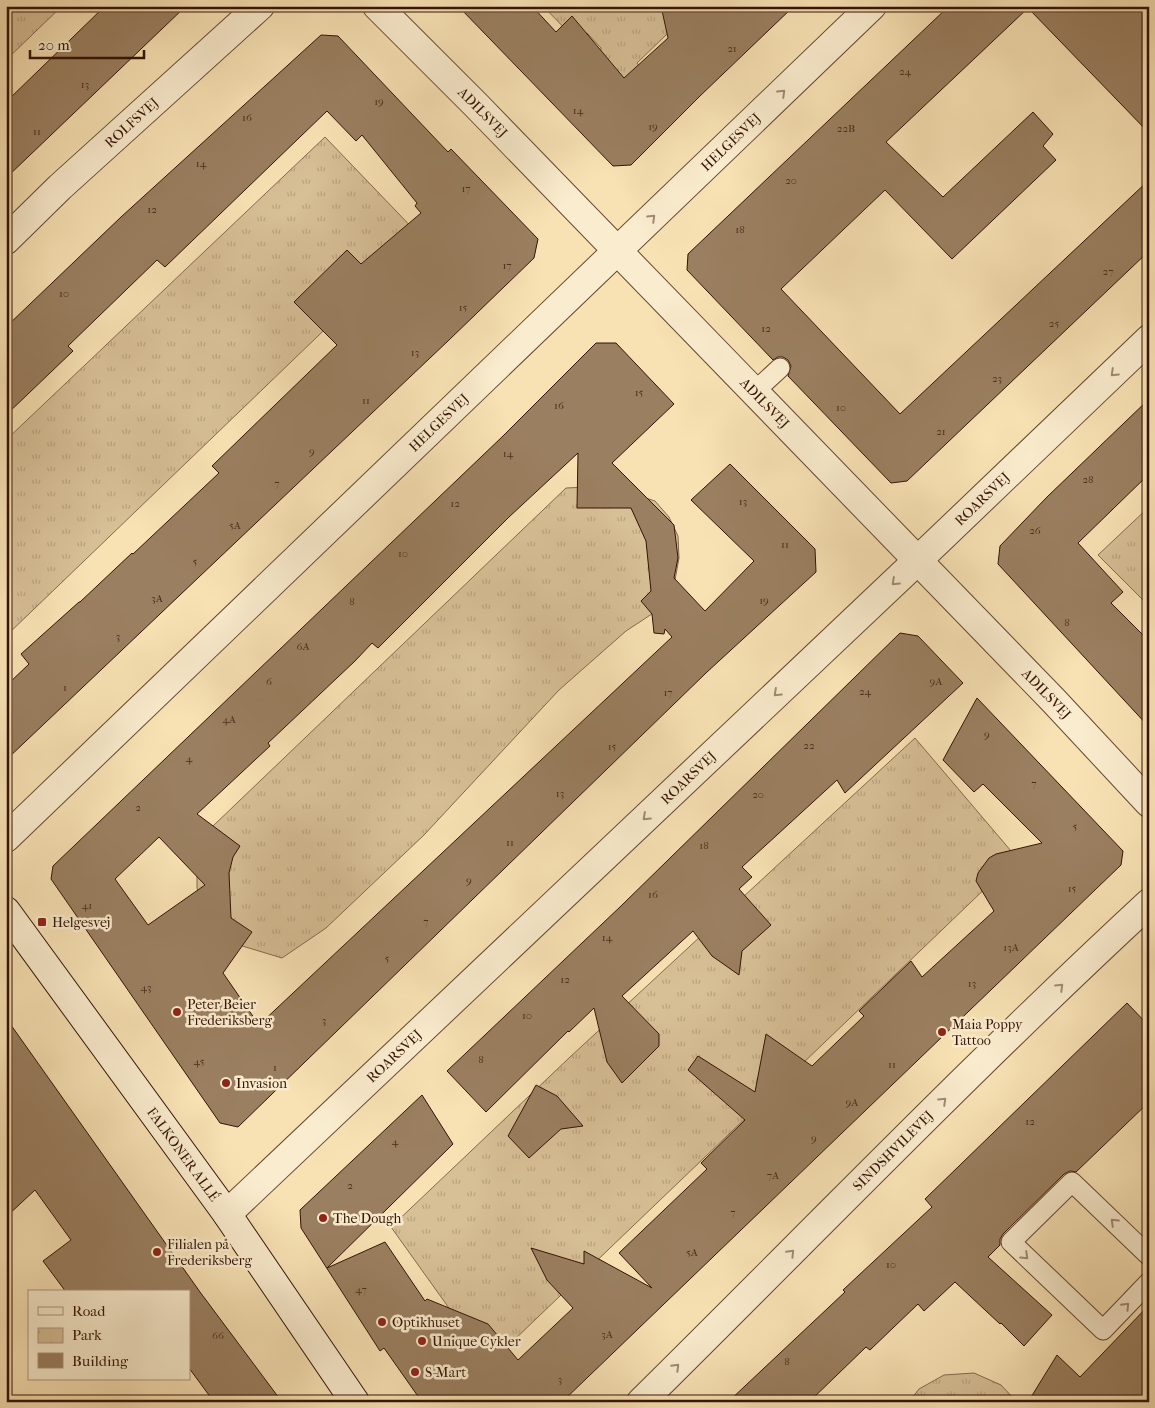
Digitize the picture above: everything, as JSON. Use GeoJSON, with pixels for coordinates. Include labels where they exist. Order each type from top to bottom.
{"type":"FeatureCollection","features":[{"type":"Feature","properties":{"kind":"street","name":"ROLFSVEJ"},"geometry":{"type":"LineString","coordinates":[[6,240],[60,188],[260,6]]}},
{"type":"Feature","properties":{"kind":"street","name":"ADILSVEJ"},"geometry":{"type":"LineString","coordinates":[[377,6],[476,104],[916,561],[1054,701],[1149,803]]}},
{"type":"Feature","properties":{"kind":"street","name":"HELGESVEJ"},"geometry":{"type":"LineString","coordinates":[[6,838],[872,6]]}},
{"type":"Feature","properties":{"kind":"street","name":"ROARSVEJ"},"geometry":{"type":"LineString","coordinates":[[227,1214],[1149,339]]}},
{"type":"Feature","properties":{"kind":"street","name":"SINDSHVILEVEJ"},"geometry":{"type":"LineString","coordinates":[[641,1402],[876,1166],[1149,903]]}},
{"type":"Feature","properties":{"kind":"street","name":"FALKONER ALLÉ"},"geometry":{"type":"LineString","coordinates":[[6,911],[227,1214],[355,1402]]}},
{"type":"Feature","properties":{"kind":"lane"},"geometry":{"type":"LineString","coordinates":[[753,392],[780,368]]}},
{"type":"Feature","properties":{"kind":"lane"},"geometry":{"type":"LineString","coordinates":[[1149,1256],[1072,1182],[1011,1242],[1103,1330],[1149,1282]]}},
{"type":"Feature","properties":{"kind":"green space"},"geometry":{"type":"Polygon","coordinates":[[[6,6],[62,6],[6,60],[6,6]]]}},
{"type":"Feature","properties":{"kind":"green space"},"geometry":{"type":"Polygon","coordinates":[[[543,6],[696,6],[637,63],[640,67],[623,81],[600,64],[601,48],[587,33],[573,37],[543,6]]]}},
{"type":"Feature","properties":{"kind":"green space"},"geometry":{"type":"Polygon","coordinates":[[[325,137],[421,237],[6,636],[6,440],[325,137]]]}},
{"type":"Feature","properties":{"kind":"green space"},"geometry":{"type":"Polygon","coordinates":[[[610,486],[655,501],[669,517],[678,536],[679,558],[675,580],[661,608],[626,631],[559,690],[424,835],[326,928],[282,958],[239,945],[206,909],[197,888],[197,866],[213,826],[566,488],[610,486]]]}},
{"type":"Feature","properties":{"kind":"green space"},"geometry":{"type":"Polygon","coordinates":[[[1149,507],[1149,606],[1098,555],[1149,507]]]}},
{"type":"Feature","properties":{"kind":"green space"},"geometry":{"type":"Polygon","coordinates":[[[915,738],[1017,858],[489,1364],[391,1227],[569,1058],[915,738]]]}},
{"type":"Feature","properties":{"kind":"green space"},"geometry":{"type":"Polygon","coordinates":[[[974,1373],[1001,1385],[1017,1402],[909,1402],[919,1389],[944,1375],[974,1373]]]}},
{"type":"Feature","properties":{"kind":"building"},"geometry":{"type":"Polygon","coordinates":[[[105,6],[186,6],[6,178],[6,102],[105,6]]]}},
{"type":"Feature","properties":{"kind":"building"},"geometry":{"type":"Polygon","coordinates":[[[458,6],[532,6],[556,32],[572,16],[624,78],[668,38],[661,6],[794,6],[631,165],[613,166],[458,6]]]}},
{"type":"Feature","properties":{"kind":"building"},"geometry":{"type":"Polygon","coordinates":[[[949,6],[1149,6],[1149,133],[1028,8],[886,142],[943,197],[1033,112],[1053,134],[1043,146],[1056,160],[952,259],[885,190],[781,289],[900,414],[1149,180],[1149,251],[907,481],[891,483],[788,376],[791,366],[788,360],[778,357],[773,360],[687,270],[688,254],[949,6]]]}},
{"type":"Feature","properties":{"kind":"building"},"geometry":{"type":"Polygon","coordinates":[[[321,35],[338,36],[448,152],[451,149],[538,239],[534,258],[6,760],[6,686],[29,664],[21,654],[133,554],[219,473],[212,466],[337,345],[294,302],[347,250],[361,264],[421,213],[415,206],[417,203],[362,135],[356,141],[327,111],[165,267],[157,260],[68,346],[73,351],[6,415],[6,327],[121,217],[321,35]]]}},
{"type":"Feature","properties":{"kind":"building"},"geometry":{"type":"Polygon","coordinates":[[[596,343],[616,343],[674,404],[612,463],[674,525],[678,558],[674,578],[705,611],[754,561],[691,500],[730,464],[815,549],[816,572],[707,672],[238,1127],[220,1123],[51,879],[53,866],[503,436],[596,343]],[[578,453],[509,517],[378,648],[372,643],[268,743],[270,746],[197,814],[240,846],[233,857],[229,873],[231,918],[252,932],[223,973],[259,1025],[672,637],[665,629],[664,634],[654,633],[652,614],[641,601],[651,591],[646,541],[631,508],[577,508],[578,453]],[[159,837],[115,879],[148,925],[205,885],[159,837]]]}},
{"type":"Feature","properties":{"kind":"building"},"geometry":{"type":"Polygon","coordinates":[[[1149,399],[1149,474],[1078,543],[1123,592],[1111,603],[1149,641],[1149,727],[998,564],[1000,546],[1047,497],[1149,399]]]}},
{"type":"Feature","properties":{"kind":"building"},"geometry":{"type":"Polygon","coordinates":[[[900,633],[918,636],[963,683],[845,793],[837,780],[742,867],[752,877],[739,889],[771,925],[742,951],[739,975],[712,956],[693,931],[622,996],[659,1034],[659,1046],[622,1083],[607,1062],[594,1008],[486,1112],[447,1071],[621,906],[900,633]]]}},
{"type":"Feature","properties":{"kind":"building"},"geometry":{"type":"Polygon","coordinates":[[[977,698],[1123,851],[1121,865],[562,1402],[422,1402],[384,1348],[380,1351],[301,1228],[300,1210],[422,1095],[453,1144],[327,1268],[385,1242],[425,1301],[427,1299],[488,1324],[518,1360],[573,1308],[547,1280],[531,1248],[584,1264],[584,1251],[652,1288],[619,1253],[707,1169],[701,1163],[745,1120],[688,1070],[698,1056],[755,1092],[766,1034],[812,1066],[864,1016],[859,1011],[911,961],[922,977],[994,911],[976,881],[978,873],[989,858],[996,854],[1042,843],[983,784],[974,792],[943,760],[977,698]]]}},
{"type":"Feature","properties":{"kind":"building"},"geometry":{"type":"Polygon","coordinates":[[[1127,1003],[1149,1026],[1149,1102],[1076,1172],[1070,1171],[1064,1174],[1003,1234],[1000,1239],[1000,1245],[988,1257],[1052,1315],[1024,1346],[955,1282],[924,1311],[918,1304],[870,1350],[866,1347],[809,1402],[728,1402],[932,1207],[925,1199],[1127,1003]]]}},
{"type":"Feature","properties":{"kind":"building"},"geometry":{"type":"Polygon","coordinates":[[[6,1018],[200,1292],[282,1402],[214,1402],[190,1369],[190,1290],[65,1290],[43,1261],[71,1240],[35,1190],[6,1217],[6,1018]]]}},
{"type":"Feature","properties":{"kind":"building"},"geometry":{"type":"Polygon","coordinates":[[[536,1085],[557,1096],[583,1126],[561,1129],[529,1158],[508,1136],[536,1085]]]}},
{"type":"Feature","properties":{"kind":"building"},"geometry":{"type":"Polygon","coordinates":[[[1149,1305],[1149,1402],[1028,1402],[1057,1355],[1080,1377],[1149,1305]]]}},
{"type":"Feature","properties":{"kind":"place","name":"Helgesvej"},"geometry":{"type":"Point","coordinates":[42,922]}},
{"type":"Feature","properties":{"kind":"place","name":"Peter Beier Frederiksberg"},"geometry":{"type":"Point","coordinates":[177,1012]}},
{"type":"Feature","properties":{"kind":"place","name":"Maia Poppy Tattoo"},"geometry":{"type":"Point","coordinates":[942,1032]}},
{"type":"Feature","properties":{"kind":"place","name":"Invasion"},"geometry":{"type":"Point","coordinates":[226,1083]}},
{"type":"Feature","properties":{"kind":"place","name":"The Dough"},"geometry":{"type":"Point","coordinates":[323,1218]}},
{"type":"Feature","properties":{"kind":"place","name":"Filialen på Frederiksberg"},"geometry":{"type":"Point","coordinates":[157,1252]}},
{"type":"Feature","properties":{"kind":"place","name":"Optikhuset"},"geometry":{"type":"Point","coordinates":[382,1322]}},
{"type":"Feature","properties":{"kind":"place","name":"Unique Cykler"},"geometry":{"type":"Point","coordinates":[422,1341]}},
{"type":"Feature","properties":{"kind":"place","name":"S-Mart"},"geometry":{"type":"Point","coordinates":[415,1372]}}]}
